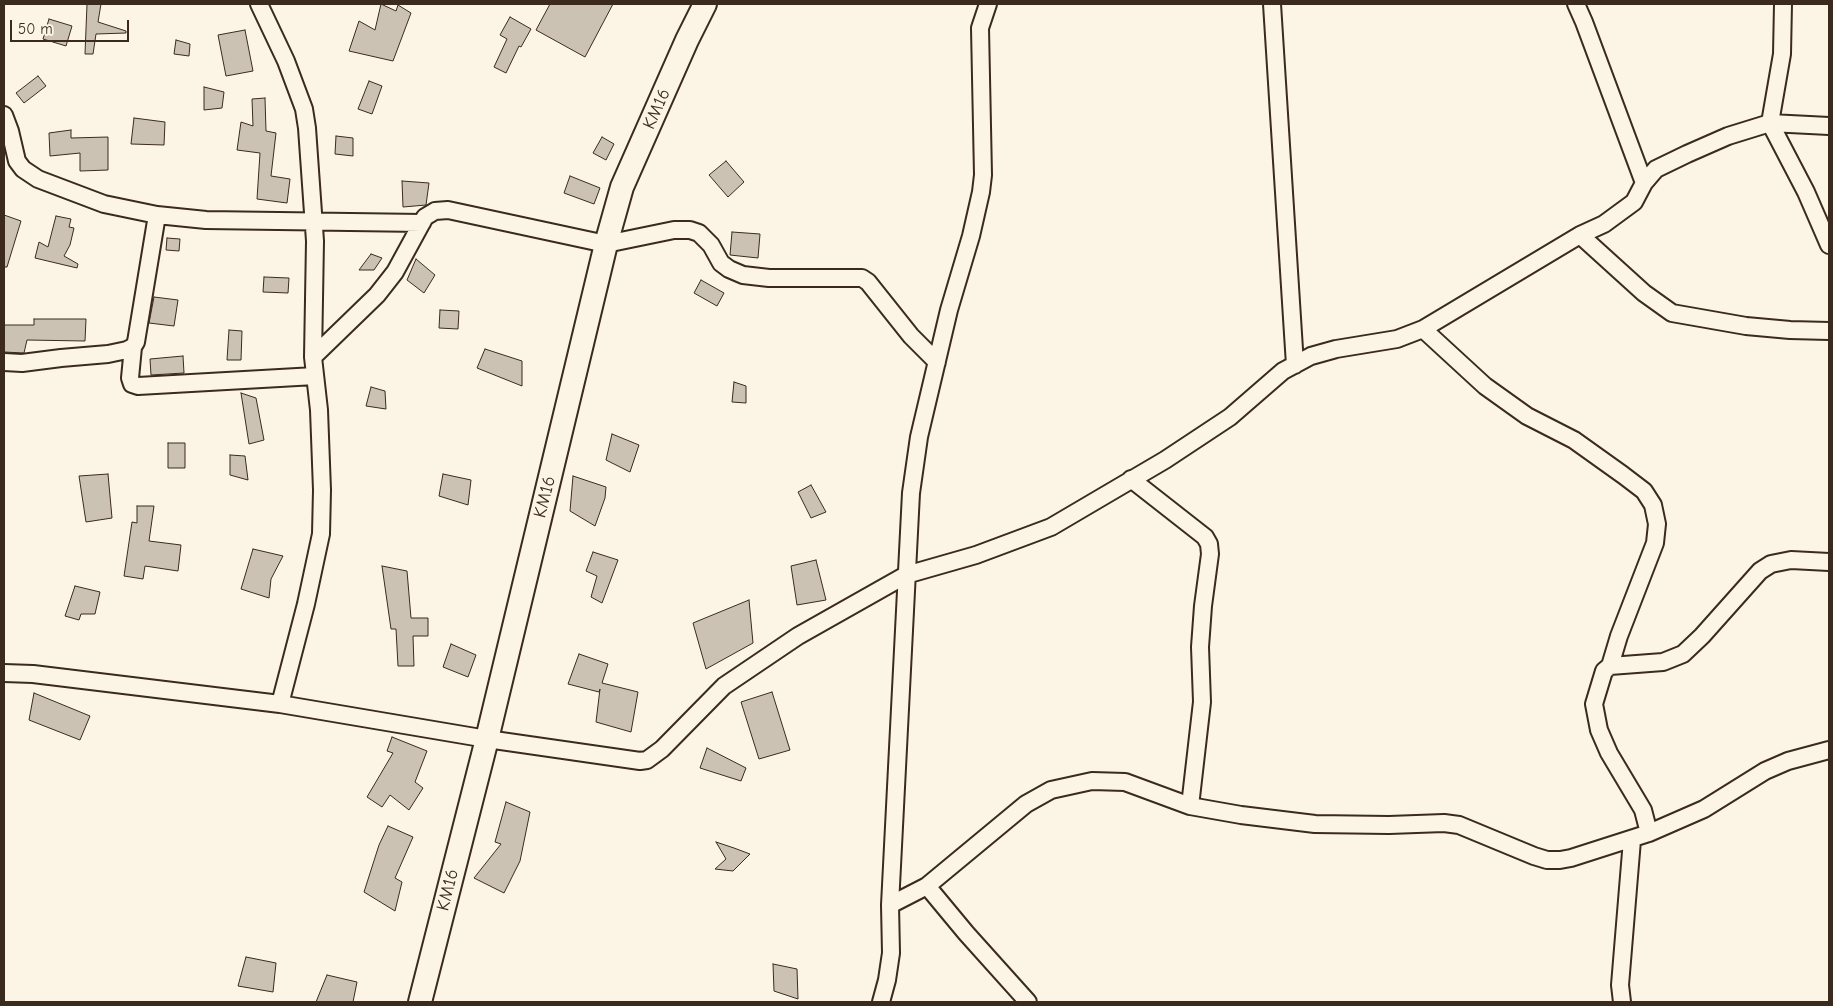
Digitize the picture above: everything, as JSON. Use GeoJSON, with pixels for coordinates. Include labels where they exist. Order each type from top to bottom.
{"type":"FeatureCollection","features":[{"type":"Feature","properties":{"kind":"street"},"geometry":{"type":"LineString","coordinates":[[259,4],[286,61],[304,109],[315,242],[313,357],[319,410],[322,490],[321,534],[306,604],[280,704]]}},
{"type":"Feature","properties":{"kind":"street","name":"KM16"},"geometry":{"type":"LineString","coordinates":[[420,1002],[487,739],[606,244],[622,187],[687,40],[705,4]]}},
{"type":"Feature","properties":{"kind":"street"},"geometry":{"type":"LineString","coordinates":[[881,1002],[891,953],[890,905],[911,493],[919,437],[982,192],[980,28],[988,4]]}},
{"type":"Feature","properties":{"kind":"street"},"geometry":{"type":"LineString","coordinates":[[1272,4],[1295,365]]}},
{"type":"Feature","properties":{"kind":"street"},"geometry":{"type":"LineString","coordinates":[[1576,4],[1644,183]]}},
{"type":"Feature","properties":{"kind":"street"},"geometry":{"type":"LineString","coordinates":[[1783,4],[1782,54],[1770,123],[1806,192],[1829,245]]}},
{"type":"Feature","properties":{"kind":"street"},"geometry":{"type":"LineString","coordinates":[[4,115],[10,131],[14,152],[23,169],[38,179],[104,204],[157,215],[206,220],[422,224]]}},
{"type":"Feature","properties":{"kind":"street"},"geometry":{"type":"LineString","coordinates":[[4,673],[33,674],[280,704],[487,739],[640,761],[647,760],[662,749],[724,686],[798,636],[906,575],[976,555],[1050,527],[1165,460],[1230,417],[1283,371],[1311,356],[1336,349],[1398,339],[1423,329],[1580,235],[1604,224],[1634,202],[1644,183],[1656,169],[1728,136],[1770,123],[1829,126]]}},
{"type":"Feature","properties":{"kind":"street"},"geometry":{"type":"LineString","coordinates":[[313,357],[377,295],[395,272],[425,217],[434,211],[448,210],[606,244],[674,230],[690,230],[699,232],[711,246],[721,263],[743,275],[769,278],[862,278],[868,282],[911,336],[937,362]]}},
{"type":"Feature","properties":{"kind":"street"},"geometry":{"type":"LineString","coordinates":[[157,215],[136,342],[133,347],[130,378],[132,384],[138,386],[315,376]]}},
{"type":"Feature","properties":{"kind":"street"},"geometry":{"type":"LineString","coordinates":[[1580,235],[1644,293],[1665,310],[1672,313],[1755,326],[1790,330],[1829,331]]}},
{"type":"Feature","properties":{"kind":"street"},"geometry":{"type":"LineString","coordinates":[[1423,329],[1485,386],[1527,416],[1574,440],[1644,491],[1653,505],[1657,524],[1655,543],[1619,636],[1610,666],[1604,671],[1600,680],[1594,704],[1599,730],[1609,753],[1643,810],[1649,833]]}},
{"type":"Feature","properties":{"kind":"street"},"geometry":{"type":"LineString","coordinates":[[4,362],[22,363],[108,354],[133,347]]}},
{"type":"Feature","properties":{"kind":"street"},"geometry":{"type":"LineString","coordinates":[[1131,479],[1205,537],[1209,544],[1210,554],[1200,647],[1202,702],[1190,806]]}},
{"type":"Feature","properties":{"kind":"street"},"geometry":{"type":"LineString","coordinates":[[1610,666],[1663,662],[1682,654],[1702,636],[1760,571],[1771,564],[1791,560],[1829,562]]}},
{"type":"Feature","properties":{"kind":"street"},"geometry":{"type":"LineString","coordinates":[[890,905],[926,886],[1026,804],[1051,790],[1092,780],[1125,782],[1190,806],[1241,815],[1315,824],[1389,825],[1444,823],[1459,825],[1547,860],[1571,858],[1632,840],[1704,809],[1765,771],[1788,761],[1829,750]]}},
{"type":"Feature","properties":{"kind":"street"},"geometry":{"type":"LineString","coordinates":[[1622,1002],[1620,985],[1632,840]]}},
{"type":"Feature","properties":{"kind":"street"},"geometry":{"type":"LineString","coordinates":[[926,886],[966,934],[1028,1002]]}},
{"type":"Feature","properties":{"kind":"building"},"geometry":{"type":"Polygon","coordinates":[[[87,4],[101,4],[98,22],[126,31],[126,33],[96,34],[93,54],[85,54],[87,4]]]}},
{"type":"Feature","properties":{"kind":"building"},"geometry":{"type":"Polygon","coordinates":[[[381,4],[396,11],[398,5],[411,13],[393,61],[349,51],[359,21],[375,30],[381,4]]]}},
{"type":"Feature","properties":{"kind":"building"},"geometry":{"type":"Polygon","coordinates":[[[550,4],[613,4],[585,57],[536,30],[550,4]]]}},
{"type":"Feature","properties":{"kind":"building"},"geometry":{"type":"Polygon","coordinates":[[[510,17],[531,29],[521,47],[519,46],[506,73],[494,67],[507,39],[500,35],[510,17]]]}},
{"type":"Feature","properties":{"kind":"building"},"geometry":{"type":"Polygon","coordinates":[[[49,19],[72,26],[66,46],[43,39],[49,19]]]}},
{"type":"Feature","properties":{"kind":"building"},"geometry":{"type":"Polygon","coordinates":[[[245,30],[253,71],[226,76],[218,35],[245,30]]]}},
{"type":"Feature","properties":{"kind":"building"},"geometry":{"type":"Polygon","coordinates":[[[176,40],[190,44],[189,56],[174,54],[176,40]]]}},
{"type":"Feature","properties":{"kind":"building"},"geometry":{"type":"Polygon","coordinates":[[[38,76],[46,86],[24,103],[16,93],[38,76]]]}},
{"type":"Feature","properties":{"kind":"building"},"geometry":{"type":"Polygon","coordinates":[[[369,81],[382,86],[372,114],[358,109],[369,81]]]}},
{"type":"Feature","properties":{"kind":"building"},"geometry":{"type":"Polygon","coordinates":[[[204,87],[224,92],[222,108],[204,110],[204,87]]]}},
{"type":"Feature","properties":{"kind":"building"},"geometry":{"type":"Polygon","coordinates":[[[265,98],[266,131],[276,133],[271,176],[290,179],[287,203],[257,199],[260,153],[237,150],[241,122],[253,126],[252,99],[265,98]]]}},
{"type":"Feature","properties":{"kind":"building"},"geometry":{"type":"Polygon","coordinates":[[[134,118],[165,122],[164,145],[131,144],[134,118]]]}},
{"type":"Feature","properties":{"kind":"building"},"geometry":{"type":"Polygon","coordinates":[[[71,130],[71,138],[108,137],[108,170],[80,171],[80,153],[50,156],[49,133],[71,130]]]}},
{"type":"Feature","properties":{"kind":"building"},"geometry":{"type":"Polygon","coordinates":[[[336,136],[353,138],[353,156],[335,154],[336,136]]]}},
{"type":"Feature","properties":{"kind":"building"},"geometry":{"type":"Polygon","coordinates":[[[602,137],[614,144],[606,160],[593,153],[602,137]]]}},
{"type":"Feature","properties":{"kind":"building"},"geometry":{"type":"Polygon","coordinates":[[[726,161],[744,182],[728,197],[709,175],[726,161]]]}},
{"type":"Feature","properties":{"kind":"building"},"geometry":{"type":"Polygon","coordinates":[[[570,176],[600,188],[594,204],[564,193],[570,176]]]}},
{"type":"Feature","properties":{"kind":"building"},"geometry":{"type":"Polygon","coordinates":[[[402,181],[429,183],[426,205],[403,207],[402,181]]]}},
{"type":"Feature","properties":{"kind":"building"},"geometry":{"type":"Polygon","coordinates":[[[4,215],[21,221],[7,267],[4,267],[4,215]]]}},
{"type":"Feature","properties":{"kind":"building"},"geometry":{"type":"Polygon","coordinates":[[[56,216],[71,219],[69,227],[74,228],[70,245],[64,256],[78,264],[77,268],[35,258],[39,242],[48,247],[56,216]]]}},
{"type":"Feature","properties":{"kind":"building"},"geometry":{"type":"Polygon","coordinates":[[[732,232],[760,234],[758,258],[730,255],[732,232]]]}},
{"type":"Feature","properties":{"kind":"building"},"geometry":{"type":"Polygon","coordinates":[[[167,238],[180,239],[179,251],[166,250],[167,238]]]}},
{"type":"Feature","properties":{"kind":"building"},"geometry":{"type":"Polygon","coordinates":[[[371,254],[382,258],[374,270],[359,270],[371,254]]]}},
{"type":"Feature","properties":{"kind":"building"},"geometry":{"type":"Polygon","coordinates":[[[416,259],[435,275],[424,293],[407,280],[416,259]]]}},
{"type":"Feature","properties":{"kind":"building"},"geometry":{"type":"Polygon","coordinates":[[[264,277],[289,278],[288,293],[263,292],[264,277]]]}},
{"type":"Feature","properties":{"kind":"building"},"geometry":{"type":"Polygon","coordinates":[[[701,280],[724,293],[717,306],[694,293],[701,280]]]}},
{"type":"Feature","properties":{"kind":"building"},"geometry":{"type":"Polygon","coordinates":[[[154,297],[178,300],[174,326],[149,323],[154,297]]]}},
{"type":"Feature","properties":{"kind":"building"},"geometry":{"type":"Polygon","coordinates":[[[440,310],[459,311],[458,329],[439,328],[440,310]]]}},
{"type":"Feature","properties":{"kind":"building"},"geometry":{"type":"Polygon","coordinates":[[[34,319],[86,319],[85,341],[27,340],[24,353],[4,352],[4,325],[34,325],[34,319]]]}},
{"type":"Feature","properties":{"kind":"building"},"geometry":{"type":"Polygon","coordinates":[[[229,330],[242,331],[241,360],[227,360],[229,330]]]}},
{"type":"Feature","properties":{"kind":"building"},"geometry":{"type":"Polygon","coordinates":[[[485,349],[522,361],[522,386],[477,368],[485,349]]]}},
{"type":"Feature","properties":{"kind":"building"},"geometry":{"type":"Polygon","coordinates":[[[183,356],[184,373],[151,375],[150,359],[183,356]]]}},
{"type":"Feature","properties":{"kind":"building"},"geometry":{"type":"Polygon","coordinates":[[[734,382],[746,386],[746,403],[732,402],[734,382]]]}},
{"type":"Feature","properties":{"kind":"building"},"geometry":{"type":"Polygon","coordinates":[[[371,387],[385,391],[386,409],[366,406],[371,387]]]}},
{"type":"Feature","properties":{"kind":"building"},"geometry":{"type":"Polygon","coordinates":[[[241,393],[256,398],[264,440],[249,444],[241,393]]]}},
{"type":"Feature","properties":{"kind":"building"},"geometry":{"type":"Polygon","coordinates":[[[612,434],[639,445],[630,472],[606,460],[612,434]]]}},
{"type":"Feature","properties":{"kind":"building"},"geometry":{"type":"Polygon","coordinates":[[[168,443],[185,443],[185,468],[168,468],[168,443]]]}},
{"type":"Feature","properties":{"kind":"building"},"geometry":{"type":"Polygon","coordinates":[[[230,455],[245,456],[248,480],[230,475],[230,455]]]}},
{"type":"Feature","properties":{"kind":"building"},"geometry":{"type":"Polygon","coordinates":[[[108,474],[112,518],[86,522],[79,476],[108,474]]]}},
{"type":"Feature","properties":{"kind":"building"},"geometry":{"type":"Polygon","coordinates":[[[443,474],[471,480],[468,505],[439,496],[443,474]]]}},
{"type":"Feature","properties":{"kind":"building"},"geometry":{"type":"Polygon","coordinates":[[[573,476],[606,487],[605,498],[595,526],[570,511],[573,476]]]}},
{"type":"Feature","properties":{"kind":"building"},"geometry":{"type":"Polygon","coordinates":[[[811,485],[826,512],[811,518],[798,492],[811,485]]]}},
{"type":"Feature","properties":{"kind":"building"},"geometry":{"type":"Polygon","coordinates":[[[137,506],[154,506],[149,541],[181,545],[178,571],[145,566],[143,579],[124,576],[132,522],[137,523],[137,506]]]}},
{"type":"Feature","properties":{"kind":"building"},"geometry":{"type":"Polygon","coordinates":[[[253,549],[283,556],[271,579],[269,598],[241,589],[253,549]]]}},
{"type":"Feature","properties":{"kind":"building"},"geometry":{"type":"Polygon","coordinates":[[[593,552],[618,560],[602,603],[591,597],[597,576],[586,571],[593,552]]]}},
{"type":"Feature","properties":{"kind":"building"},"geometry":{"type":"Polygon","coordinates":[[[816,560],[826,600],[797,605],[791,566],[816,560]]]}},
{"type":"Feature","properties":{"kind":"building"},"geometry":{"type":"Polygon","coordinates":[[[382,566],[407,571],[411,618],[428,618],[428,636],[413,636],[414,666],[398,666],[396,629],[391,629],[382,566]]]}},
{"type":"Feature","properties":{"kind":"building"},"geometry":{"type":"Polygon","coordinates":[[[75,586],[100,592],[95,614],[81,614],[79,620],[65,616],[75,586]]]}},
{"type":"Feature","properties":{"kind":"building"},"geometry":{"type":"Polygon","coordinates":[[[749,600],[753,643],[706,669],[693,623],[749,600]]]}},
{"type":"Feature","properties":{"kind":"building"},"geometry":{"type":"Polygon","coordinates":[[[451,644],[476,655],[468,677],[443,667],[451,644]]]}},
{"type":"Feature","properties":{"kind":"building"},"geometry":{"type":"Polygon","coordinates":[[[579,654],[608,664],[602,683],[638,692],[631,732],[596,722],[600,689],[599,692],[568,684],[579,654]]]}},
{"type":"Feature","properties":{"kind":"building"},"geometry":{"type":"Polygon","coordinates":[[[772,692],[790,750],[759,759],[741,702],[772,692]]]}},
{"type":"Feature","properties":{"kind":"building"},"geometry":{"type":"Polygon","coordinates":[[[34,693],[90,716],[80,740],[29,720],[34,693]]]}},
{"type":"Feature","properties":{"kind":"building"},"geometry":{"type":"Polygon","coordinates":[[[392,737],[427,751],[415,782],[423,788],[409,810],[390,795],[382,807],[367,797],[393,753],[387,751],[392,737]]]}},
{"type":"Feature","properties":{"kind":"building"},"geometry":{"type":"Polygon","coordinates":[[[707,748],[746,768],[741,781],[700,768],[707,748]]]}},
{"type":"Feature","properties":{"kind":"building"},"geometry":{"type":"Polygon","coordinates":[[[506,802],[530,812],[520,861],[504,893],[474,878],[501,844],[495,842],[506,802]]]}},
{"type":"Feature","properties":{"kind":"building"},"geometry":{"type":"Polygon","coordinates":[[[388,826],[413,837],[395,878],[402,882],[395,911],[364,892],[379,845],[388,826]]]}},
{"type":"Feature","properties":{"kind":"building"},"geometry":{"type":"Polygon","coordinates":[[[716,842],[750,854],[733,871],[715,869],[726,859],[716,842]]]}},
{"type":"Feature","properties":{"kind":"building"},"geometry":{"type":"Polygon","coordinates":[[[246,957],[276,963],[273,992],[238,986],[246,957]]]}},
{"type":"Feature","properties":{"kind":"building"},"geometry":{"type":"Polygon","coordinates":[[[773,964],[797,969],[798,999],[774,991],[773,964]]]}},
{"type":"Feature","properties":{"kind":"building"},"geometry":{"type":"Polygon","coordinates":[[[327,975],[357,982],[353,1002],[316,1002],[327,975]]]}}]}
